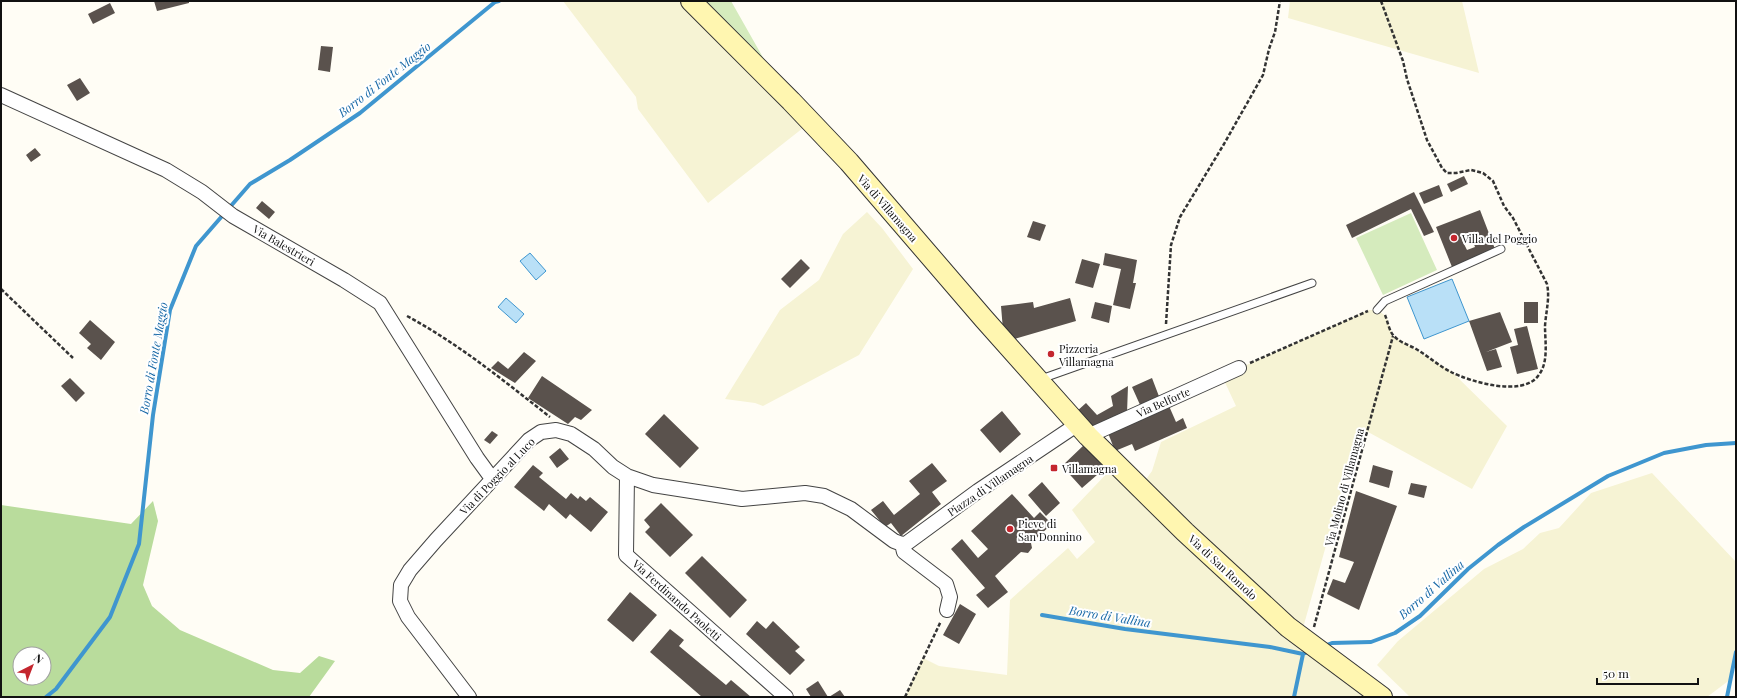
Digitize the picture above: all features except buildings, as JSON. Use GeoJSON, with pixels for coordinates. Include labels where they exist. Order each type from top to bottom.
{"type":"FeatureCollection","features":[{"type":"Feature","properties":{"kind":"street","name":"Via di Villamagna"},"geometry":{"type":"LineString","coordinates":[[690,1],[791,101],[849,162],[1082,430]]}},
{"type":"Feature","properties":{"kind":"street","name":"Via Balestrieri"},"geometry":{"type":"LineString","coordinates":[[1,94],[166,170],[202,192],[233,216],[344,280],[380,304],[477,458],[493,480]]}},
{"type":"Feature","properties":{"kind":"street","name":"Via Belforte"},"geometry":{"type":"LineString","coordinates":[[1082,430],[1239,368]]}},
{"type":"Feature","properties":{"kind":"street","name":"Via di Poggio al Luco"},"geometry":{"type":"LineString","coordinates":[[469,697],[408,618],[400,601],[401,585],[410,570],[436,540],[529,440],[541,432],[556,430],[571,434],[594,449],[613,467],[627,476],[653,485],[742,499],[804,493],[824,496],[850,509],[894,541],[902,544],[904,552],[946,584],[950,597],[947,610]]}},
{"type":"Feature","properties":{"kind":"street","name":"Via di San Romolo"},"geometry":{"type":"LineString","coordinates":[[1082,430],[1185,532],[1288,627],[1382,697]]}},
{"type":"Feature","properties":{"kind":"street","name":"Piazza di Villamagna"},"geometry":{"type":"LineString","coordinates":[[902,544],[907,543],[978,491],[1056,439],[1082,430]]}},
{"type":"Feature","properties":{"kind":"street","name":"Via Ferdinando Paoletti"},"geometry":{"type":"LineString","coordinates":[[627,476],[626,555],[786,697]]}},
{"type":"Feature","properties":{"kind":"lane"},"geometry":{"type":"LineString","coordinates":[[1377,310],[1385,301],[1501,249]]}},
{"type":"Feature","properties":{"kind":"lane"},"geometry":{"type":"LineString","coordinates":[[1038,380],[1312,283]]}},
{"type":"Feature","properties":{"kind":"path"},"geometry":{"type":"LineString","coordinates":[[1165,335],[1171,245],[1180,217],[1263,75],[1269,49],[1275,32],[1280,1]]}},
{"type":"Feature","properties":{"kind":"path"},"geometry":{"type":"LineString","coordinates":[[1239,368],[1369,310],[1377,310],[1386,316],[1393,336],[1452,372],[1498,386],[1510,387],[1521,385],[1538,377],[1542,367],[1545,354],[1549,293],[1547,284],[1513,218],[1504,206],[1493,181],[1483,173],[1471,170],[1447,173],[1442,168],[1427,140],[1403,61],[1382,1]]}},
{"type":"Feature","properties":{"kind":"path"},"geometry":{"type":"LineString","coordinates":[[1,288],[73,358]]}},
{"type":"Feature","properties":{"kind":"path"},"geometry":{"type":"LineString","coordinates":[[407,316],[438,333],[488,368],[558,423],[564,432]]}},
{"type":"Feature","properties":{"kind":"path","name":"Via Molino di Villamagna"},"geometry":{"type":"LineString","coordinates":[[1313,647],[1315,625],[1393,336]]}},
{"type":"Feature","properties":{"kind":"path"},"geometry":{"type":"LineString","coordinates":[[905,697],[947,610]]}},
{"type":"Feature","properties":{"kind":"shaded area"},"geometry":{"type":"Polygon","coordinates":[[[563,1],[679,1],[717,36],[803,128],[708,203],[638,109],[636,97],[563,1]]]}},
{"type":"Feature","properties":{"kind":"shaded area"},"geometry":{"type":"Polygon","coordinates":[[[1290,1],[1462,1],[1479,73],[1288,18],[1290,1]]]}},
{"type":"Feature","properties":{"kind":"shaded area"},"geometry":{"type":"Polygon","coordinates":[[[867,212],[882,228],[913,269],[859,355],[763,406],[755,403],[725,399],[780,310],[819,280],[843,234],[867,212]]]}},
{"type":"Feature","properties":{"kind":"shaded area"},"geometry":{"type":"Polygon","coordinates":[[[1369,310],[1377,310],[1386,316],[1393,336],[1452,372],[1507,426],[1472,489],[1359,427],[1298,646],[1364,697],[905,697],[923,658],[939,666],[1007,675],[1010,600],[1068,548],[1077,559],[1095,542],[1072,510],[1112,468],[1134,496],[1152,471],[1161,442],[1236,406],[1222,376],[1369,310]]]}},
{"type":"Feature","properties":{"kind":"shaded area"},"geometry":{"type":"Polygon","coordinates":[[[1652,473],[1736,562],[1736,652],[1731,679],[1707,697],[1410,697],[1377,665],[1398,641],[1484,569],[1523,549],[1540,533],[1559,528],[1591,493],[1652,473]]]}},
{"type":"Feature","properties":{"kind":"green space"},"geometry":{"type":"Polygon","coordinates":[[[702,1],[731,1],[769,68],[702,1]]]}},
{"type":"Feature","properties":{"kind":"green space"},"geometry":{"type":"Polygon","coordinates":[[[1411,213],[1437,270],[1383,295],[1356,238],[1411,213]]]}},
{"type":"Feature","properties":{"kind":"green space"},"geometry":{"type":"Polygon","coordinates":[[[153,501],[158,521],[143,585],[152,606],[180,630],[273,670],[300,673],[319,656],[335,661],[309,697],[1,697],[1,505],[131,524],[153,501]]]}},
{"type":"Feature","properties":{"kind":"water"},"geometry":{"type":"Polygon","coordinates":[[[530,253],[546,271],[536,280],[520,261],[530,253]]]}},
{"type":"Feature","properties":{"kind":"water"},"geometry":{"type":"Polygon","coordinates":[[[1452,279],[1469,321],[1424,339],[1407,297],[1452,279]]]}},
{"type":"Feature","properties":{"kind":"water"},"geometry":{"type":"Polygon","coordinates":[[[506,298],[524,314],[516,323],[498,307],[506,298]]]}},
{"type":"Feature","properties":{"kind":"waterway","name":"Borro di Fonte Maggio"},"geometry":{"type":"LineString","coordinates":[[46,697],[56,689],[110,617],[139,544],[153,415],[170,310],[196,246],[250,184],[290,160],[360,113],[495,2],[499,1]]}},
{"type":"Feature","properties":{"kind":"waterway","name":"Borro di Vallina"},"geometry":{"type":"LineString","coordinates":[[1324,646],[1332,643],[1371,642],[1395,633],[1420,616],[1468,569],[1498,545],[1524,527],[1608,476],[1664,453],[1706,445],[1736,443]]}},
{"type":"Feature","properties":{"kind":"waterway","name":"Borro di Vallina"},"geometry":{"type":"LineString","coordinates":[[1042,615],[1125,629],[1270,647],[1303,654],[1310,651]]}},
{"type":"Feature","properties":{"kind":"waterway"},"geometry":{"type":"LineString","coordinates":[[1727,697],[1736,652]]}},
{"type":"Feature","properties":{"kind":"waterway"},"geometry":{"type":"LineString","coordinates":[[1294,697],[1303,654]]}},
{"type":"Feature","properties":{"kind":"place","name":"Villa del Poggio"},"geometry":{"type":"Point","coordinates":[1454,238]}},
{"type":"Feature","properties":{"kind":"place","name":"Pizzeria Villamagna"},"geometry":{"type":"Point","coordinates":[1051,354]}},
{"type":"Feature","properties":{"kind":"place","name":"Villamagna"},"geometry":{"type":"Point","coordinates":[1054,468]}},
{"type":"Feature","properties":{"kind":"place","name":"Pieve di San Donnino"},"geometry":{"type":"Point","coordinates":[1010,529]}}]}
